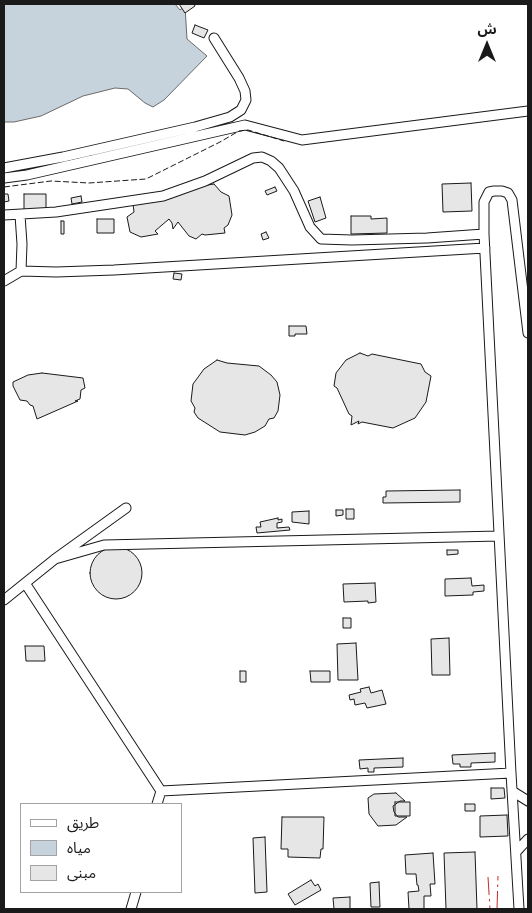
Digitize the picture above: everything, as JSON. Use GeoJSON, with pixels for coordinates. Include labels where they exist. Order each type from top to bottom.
{"type":"FeatureCollection","features":[{"type":"Feature","properties":{"kind":"lane"},"geometry":{"type":"LineString","coordinates":[[4,168],[72,155],[230,118],[240,110],[246,100],[245,91],[214,38]]}},
{"type":"Feature","properties":{"kind":"lane"},"geometry":{"type":"LineString","coordinates":[[4,178],[27,175],[245,125],[302,140],[528,111]]}},
{"type":"Feature","properties":{"kind":"lane"},"geometry":{"type":"LineString","coordinates":[[4,215],[56,212],[163,196],[205,181],[254,158],[262,157],[280,168],[294,191],[310,227],[318,237],[326,240],[428,238],[484,234]]}},
{"type":"Feature","properties":{"kind":"lane"},"geometry":{"type":"LineString","coordinates":[[519,909],[484,234],[485,197],[489,192],[502,191],[508,193],[512,200],[528,334]]}},
{"type":"Feature","properties":{"kind":"lane"},"geometry":{"type":"LineString","coordinates":[[20,215],[21,271]]}},
{"type":"Feature","properties":{"kind":"lane"},"geometry":{"type":"LineString","coordinates":[[4,281],[21,271],[114,270],[485,248]]}},
{"type":"Feature","properties":{"kind":"lane"},"geometry":{"type":"LineString","coordinates":[[4,600],[55,559],[126,508]]}},
{"type":"Feature","properties":{"kind":"lane"},"geometry":{"type":"LineString","coordinates":[[55,559],[104,545],[499,536]]}},
{"type":"Feature","properties":{"kind":"lane"},"geometry":{"type":"LineString","coordinates":[[25,583],[161,791]]}},
{"type":"Feature","properties":{"kind":"lane"},"geometry":{"type":"LineString","coordinates":[[161,791],[511,773]]}},
{"type":"Feature","properties":{"kind":"lane"},"geometry":{"type":"LineString","coordinates":[[157,803],[161,791]]}},
{"type":"Feature","properties":{"kind":"lane"},"geometry":{"type":"LineString","coordinates":[[512,791],[528,801]]}},
{"type":"Feature","properties":{"kind":"lane"},"geometry":{"type":"LineString","coordinates":[[516,852],[528,839]]}},
{"type":"Feature","properties":{"kind":"lane"},"geometry":{"type":"LineString","coordinates":[[131,909],[136,893]]}},
{"type":"Feature","properties":{"kind":"water"},"geometry":{"type":"Polygon","coordinates":[[[4,4],[175,4],[180,10],[185,6],[187,39],[207,56],[164,100],[153,107],[128,89],[115,88],[83,96],[41,116],[14,122],[4,122],[4,4]]]}},
{"type":"Feature","properties":{"kind":"building"},"geometry":{"type":"Polygon","coordinates":[[[179,4],[194,4],[195,6],[185,13],[179,4]]]}},
{"type":"Feature","properties":{"kind":"building"},"geometry":{"type":"Polygon","coordinates":[[[195,25],[208,30],[204,38],[192,33],[195,25]]]}},
{"type":"Feature","properties":{"kind":"building"},"geometry":{"type":"Polygon","coordinates":[[[471,183],[472,211],[443,212],[442,184],[471,183]]]}},
{"type":"Feature","properties":{"kind":"building"},"geometry":{"type":"Polygon","coordinates":[[[214,184],[221,192],[229,196],[232,215],[228,225],[224,228],[225,233],[202,234],[196,239],[189,236],[178,222],[173,229],[169,219],[155,231],[158,234],[141,237],[130,232],[127,217],[134,212],[133,204],[176,190],[214,184]]]}},
{"type":"Feature","properties":{"kind":"building"},"geometry":{"type":"Polygon","coordinates":[[[275,187],[277,191],[267,195],[265,191],[275,187]]]}},
{"type":"Feature","properties":{"kind":"building"},"geometry":{"type":"Polygon","coordinates":[[[4,194],[8,194],[9,201],[4,202],[4,194]]]}},
{"type":"Feature","properties":{"kind":"building"},"geometry":{"type":"Polygon","coordinates":[[[24,194],[46,194],[46,211],[24,211],[24,194]]]}},
{"type":"Feature","properties":{"kind":"building"},"geometry":{"type":"Polygon","coordinates":[[[81,196],[82,202],[72,204],[71,198],[81,196]]]}},
{"type":"Feature","properties":{"kind":"building"},"geometry":{"type":"Polygon","coordinates":[[[320,197],[326,218],[315,222],[308,201],[320,197]]]}},
{"type":"Feature","properties":{"kind":"building"},"geometry":{"type":"Polygon","coordinates":[[[351,216],[371,216],[371,219],[387,218],[387,233],[351,234],[351,216]]]}},
{"type":"Feature","properties":{"kind":"building"},"geometry":{"type":"Polygon","coordinates":[[[97,219],[114,219],[114,233],[97,233],[97,219]]]}},
{"type":"Feature","properties":{"kind":"building"},"geometry":{"type":"Polygon","coordinates":[[[61,221],[64,221],[64,234],[61,234],[61,221]]]}},
{"type":"Feature","properties":{"kind":"building"},"geometry":{"type":"Polygon","coordinates":[[[266,232],[269,238],[263,240],[261,234],[266,232]]]}},
{"type":"Feature","properties":{"kind":"building"},"geometry":{"type":"Polygon","coordinates":[[[174,273],[182,274],[181,280],[173,279],[174,273]]]}},
{"type":"Feature","properties":{"kind":"building"},"geometry":{"type":"Polygon","coordinates":[[[289,326],[306,326],[307,334],[289,336],[289,326]]]}},
{"type":"Feature","properties":{"kind":"building"},"geometry":{"type":"Polygon","coordinates":[[[360,353],[368,356],[372,354],[421,364],[425,372],[431,376],[426,402],[415,418],[393,428],[362,422],[358,424],[359,421],[351,425],[352,416],[349,414],[337,388],[334,386],[336,373],[346,360],[360,353]]]}},
{"type":"Feature","properties":{"kind":"building"},"geometry":{"type":"Polygon","coordinates":[[[217,360],[227,363],[259,366],[277,382],[280,395],[278,411],[274,418],[269,419],[265,426],[245,435],[220,432],[198,418],[191,401],[193,384],[204,369],[217,360]]]}},
{"type":"Feature","properties":{"kind":"building"},"geometry":{"type":"Polygon","coordinates":[[[42,373],[83,378],[85,388],[81,390],[80,399],[75,401],[78,401],[37,419],[33,406],[27,401],[20,400],[13,382],[28,375],[42,373]]]}},
{"type":"Feature","properties":{"kind":"building"},"geometry":{"type":"Polygon","coordinates":[[[460,490],[460,502],[383,503],[386,491],[460,490]]]}},
{"type":"Feature","properties":{"kind":"building"},"geometry":{"type":"Polygon","coordinates":[[[346,509],[354,509],[354,519],[346,519],[346,509]]]}},
{"type":"Feature","properties":{"kind":"building"},"geometry":{"type":"Polygon","coordinates":[[[336,510],[343,510],[343,515],[336,516],[336,510]]]}},
{"type":"Feature","properties":{"kind":"building"},"geometry":{"type":"Polygon","coordinates":[[[309,511],[309,524],[292,522],[292,512],[309,511]]]}},
{"type":"Feature","properties":{"kind":"building"},"geometry":{"type":"Polygon","coordinates":[[[278,518],[278,520],[282,519],[282,522],[277,523],[277,528],[289,527],[290,530],[257,533],[256,527],[261,527],[260,522],[278,518]]]}},
{"type":"Feature","properties":{"kind":"building"},"geometry":{"type":"Polygon","coordinates":[[[116,547],[130,551],[138,559],[142,573],[138,587],[130,595],[116,599],[102,595],[94,587],[90,573],[94,559],[102,551],[116,547]]]}},
{"type":"Feature","properties":{"kind":"building"},"geometry":{"type":"Polygon","coordinates":[[[447,550],[458,550],[458,554],[447,555],[447,550]]]}},
{"type":"Feature","properties":{"kind":"building"},"geometry":{"type":"Polygon","coordinates":[[[471,578],[472,586],[484,585],[484,591],[473,592],[473,595],[445,596],[445,579],[471,578]]]}},
{"type":"Feature","properties":{"kind":"building"},"geometry":{"type":"Polygon","coordinates":[[[375,583],[376,602],[344,602],[343,584],[375,583]]]}},
{"type":"Feature","properties":{"kind":"building"},"geometry":{"type":"Polygon","coordinates":[[[343,618],[351,618],[351,628],[343,628],[343,618]]]}},
{"type":"Feature","properties":{"kind":"building"},"geometry":{"type":"Polygon","coordinates":[[[449,638],[450,675],[432,675],[431,639],[449,638]]]}},
{"type":"Feature","properties":{"kind":"building"},"geometry":{"type":"Polygon","coordinates":[[[356,643],[358,680],[338,680],[337,644],[356,643]]]}},
{"type":"Feature","properties":{"kind":"building"},"geometry":{"type":"Polygon","coordinates":[[[25,646],[44,646],[45,661],[26,661],[25,646]]]}},
{"type":"Feature","properties":{"kind":"building"},"geometry":{"type":"Polygon","coordinates":[[[240,671],[246,671],[246,682],[240,682],[240,671]]]}},
{"type":"Feature","properties":{"kind":"building"},"geometry":{"type":"Polygon","coordinates":[[[310,671],[330,671],[330,682],[311,682],[310,671]]]}},
{"type":"Feature","properties":{"kind":"building"},"geometry":{"type":"Polygon","coordinates":[[[369,687],[371,693],[382,690],[386,704],[367,708],[365,703],[355,705],[354,699],[350,700],[349,695],[361,692],[360,689],[369,687]]]}},
{"type":"Feature","properties":{"kind":"building"},"geometry":{"type":"Polygon","coordinates":[[[495,753],[495,762],[471,763],[471,767],[460,767],[460,764],[453,764],[452,755],[495,753]]]}},
{"type":"Feature","properties":{"kind":"building"},"geometry":{"type":"Polygon","coordinates":[[[403,758],[403,767],[374,768],[374,772],[368,772],[368,768],[360,769],[359,760],[403,758]]]}},
{"type":"Feature","properties":{"kind":"building"},"geometry":{"type":"Polygon","coordinates":[[[491,788],[504,788],[505,798],[491,799],[491,788]]]}},
{"type":"Feature","properties":{"kind":"building"},"geometry":{"type":"Polygon","coordinates":[[[396,793],[405,801],[400,801],[393,806],[394,812],[398,817],[407,817],[396,825],[378,826],[369,814],[368,798],[374,794],[396,793]]]}},
{"type":"Feature","properties":{"kind":"building"},"geometry":{"type":"Polygon","coordinates":[[[395,802],[410,802],[410,816],[395,816],[395,802]]]}},
{"type":"Feature","properties":{"kind":"building"},"geometry":{"type":"Polygon","coordinates":[[[465,804],[475,804],[475,811],[465,811],[465,804]]]}},
{"type":"Feature","properties":{"kind":"building"},"geometry":{"type":"Polygon","coordinates":[[[507,815],[508,836],[480,837],[480,816],[507,815]]]}},
{"type":"Feature","properties":{"kind":"building"},"geometry":{"type":"Polygon","coordinates":[[[282,817],[324,817],[323,849],[321,849],[320,858],[288,857],[288,849],[281,849],[282,817]]]}},
{"type":"Feature","properties":{"kind":"building"},"geometry":{"type":"Polygon","coordinates":[[[265,837],[267,892],[255,893],[253,838],[265,837]]]}},
{"type":"Feature","properties":{"kind":"building"},"geometry":{"type":"Polygon","coordinates":[[[475,852],[477,909],[446,909],[444,853],[475,852]]]}},
{"type":"Feature","properties":{"kind":"building"},"geometry":{"type":"Polygon","coordinates":[[[433,853],[435,884],[430,884],[431,896],[424,896],[424,909],[409,909],[408,892],[419,891],[416,874],[406,874],[405,855],[433,853]]]}},
{"type":"Feature","properties":{"kind":"building"},"geometry":{"type":"Polygon","coordinates":[[[311,880],[315,886],[318,884],[321,890],[295,905],[288,894],[311,880]]]}},
{"type":"Feature","properties":{"kind":"building"},"geometry":{"type":"Polygon","coordinates":[[[379,882],[380,907],[371,907],[370,883],[379,882]]]}},
{"type":"Feature","properties":{"kind":"building"},"geometry":{"type":"Polygon","coordinates":[[[350,897],[350,909],[334,909],[333,898],[350,897]]]}},
{"type":"Feature","properties":{"kind":"fence"},"geometry":{"type":"LineString","coordinates":[[4,187],[51,181],[89,183],[146,179],[239,131],[248,130],[284,141]]}},
{"type":"Feature","properties":{"kind":"power"},"geometry":{"type":"LineString","coordinates":[[497,909],[498,876]]}},
{"type":"Feature","properties":{"kind":"power"},"geometry":{"type":"LineString","coordinates":[[488,877],[490,909]]}}]}
